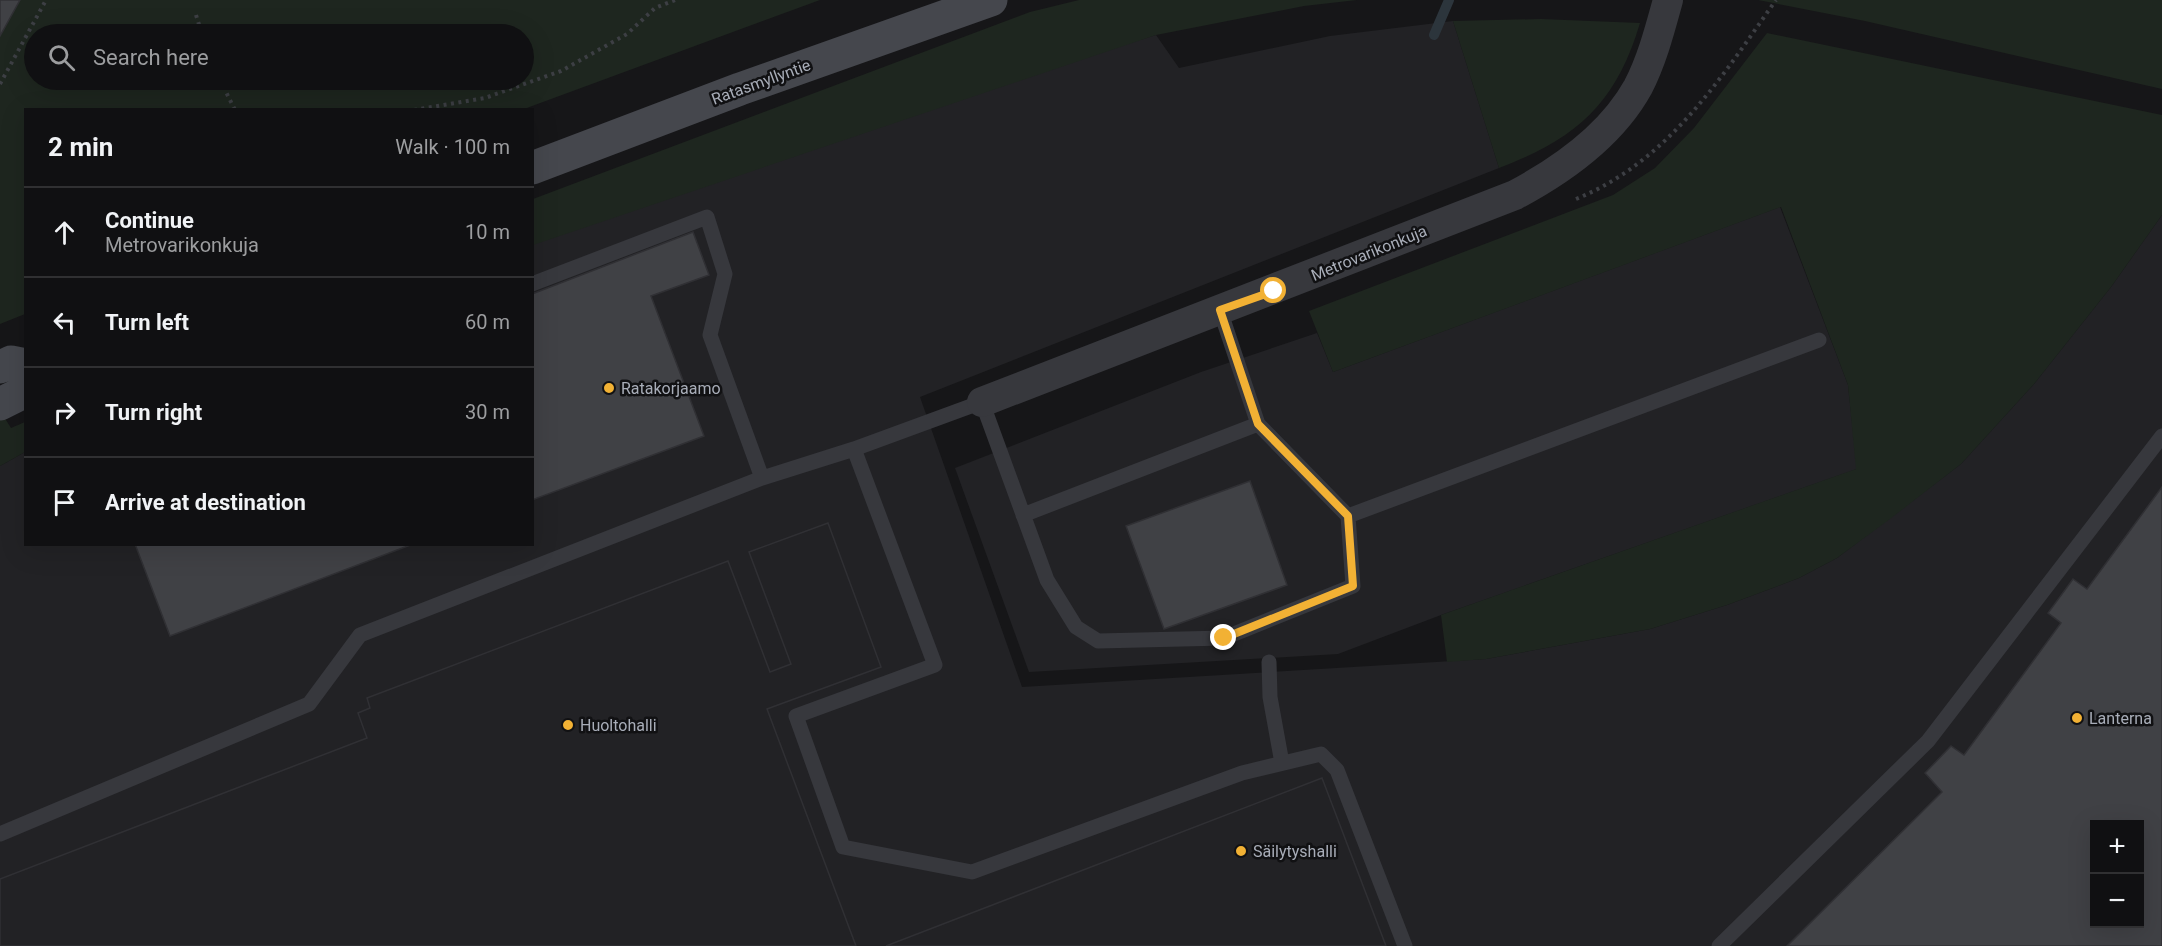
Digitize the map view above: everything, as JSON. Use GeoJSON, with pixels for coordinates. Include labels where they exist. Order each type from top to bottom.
{"type":"FeatureCollection","features":[{"type":"Feature","properties":{"kind":"street","name":"Ratasmyllyntie"},"geometry":{"type":"LineString","coordinates":[[534,167],[740,89],[991,0]]}},
{"type":"Feature","properties":{"kind":"street","name":"Metrovarikonkuja"},"geometry":{"type":"LineString","coordinates":[[982,402],[1515,195],[1547,178],[1607,127],[1637,88],[1656,44],[1668,0]]}},
{"type":"Feature","properties":{"kind":"street"},"geometry":{"type":"LineString","coordinates":[[0,367],[11,362],[24,365]]}},
{"type":"Feature","properties":{"kind":"street"},"geometry":{"type":"LineString","coordinates":[[0,404],[24,392]]}},
{"type":"Feature","properties":{"kind":"lane"},"geometry":{"type":"LineString","coordinates":[[534,283],[707,217],[725,274],[710,335],[762,478]]}},
{"type":"Feature","properties":{"kind":"lane"},"geometry":{"type":"LineString","coordinates":[[0,834],[309,704],[360,635],[762,478],[854,449],[982,402],[1047,580],[1076,627],[1098,641],[1224,638],[1353,586],[1348,516],[1258,424],[1220,310]]}},
{"type":"Feature","properties":{"kind":"lane"},"geometry":{"type":"LineString","coordinates":[[1348,516],[1819,340]]}},
{"type":"Feature","properties":{"kind":"lane"},"geometry":{"type":"LineString","coordinates":[[1023,515],[1258,424]]}},
{"type":"Feature","properties":{"kind":"lane"},"geometry":{"type":"LineString","coordinates":[[1719,946],[1921,749],[2162,436]]}},
{"type":"Feature","properties":{"kind":"lane"},"geometry":{"type":"LineString","coordinates":[[854,449],[935,665],[796,716],[843,847],[972,872],[1242,772],[1321,754],[1337,770],[1405,946]]}},
{"type":"Feature","properties":{"kind":"lane"},"geometry":{"type":"LineString","coordinates":[[1269,662],[1269,693],[1282,763]]}},
{"type":"Feature","properties":{"kind":"path"},"geometry":{"type":"LineString","coordinates":[[33,24],[46,0]]}},
{"type":"Feature","properties":{"kind":"path"},"geometry":{"type":"LineString","coordinates":[[534,81],[561,71],[627,34],[655,8],[675,0]]}},
{"type":"Feature","properties":{"kind":"path"},"geometry":{"type":"LineString","coordinates":[[195,15],[198,24]]}},
{"type":"Feature","properties":{"kind":"path"},"geometry":{"type":"LineString","coordinates":[[0,84],[24,40]]}},
{"type":"Feature","properties":{"kind":"path"},"geometry":{"type":"LineString","coordinates":[[225,90],[234,108]]}},
{"type":"Feature","properties":{"kind":"path"},"geometry":{"type":"LineString","coordinates":[[421,108],[434,104],[485,98],[508,90]]}},
{"type":"Feature","properties":{"kind":"shaded area"},"geometry":{"type":"Polygon","coordinates":[[[0,0],[820,0],[527,108],[24,108],[24,314],[0,324],[0,0]]]}},
{"type":"Feature","properties":{"kind":"shaded area"},"geometry":{"type":"Polygon","coordinates":[[[1079,0],[1357,0],[1304,6],[1156,35],[534,245],[534,199],[1030,12],[1079,0]]]}},
{"type":"Feature","properties":{"kind":"shaded area"},"geometry":{"type":"Polygon","coordinates":[[[1758,0],[2162,0],[2162,89],[1865,21],[1758,0]]]}},
{"type":"Feature","properties":{"kind":"shaded area"},"geometry":{"type":"Polygon","coordinates":[[[1541,19],[1640,23],[1619,76],[1589,115],[1571,131],[1550,144],[1499,168],[1453,21],[1541,19]]]}},
{"type":"Feature","properties":{"kind":"shaded area"},"geometry":{"type":"Polygon","coordinates":[[[1453,21],[1499,168],[920,397],[1022,687],[1486,659],[1650,629],[1727,605],[1799,578],[1837,558],[1961,464],[2034,384],[2111,287],[2162,215],[2162,946],[0,946],[0,466],[24,453],[24,546],[534,546],[534,242],[881,119],[1156,35],[1179,68],[1330,36],[1453,21]]]}},
{"type":"Feature","properties":{"kind":"shaded area"},"geometry":{"type":"Polygon","coordinates":[[[1767,33],[2162,115],[2162,215],[2111,287],[2034,384],[1961,464],[1837,558],[1799,578],[1727,605],[1650,629],[1486,659],[1447,662],[1441,615],[1856,469],[1848,385],[1781,207],[1333,372],[1309,311],[1613,195],[1655,168],[1694,128],[1767,33]]]}},
{"type":"Feature","properties":{"kind":"shaded area"},"geometry":{"type":"Polygon","coordinates":[[[1780,207],[1848,385],[1857,469],[1441,615],[1338,654],[1029,672],[955,468],[1201,372],[1317,333],[1333,372],[1780,207]]]}},
{"type":"Feature","properties":{"kind":"shaded area"},"geometry":{"type":"Polygon","coordinates":[[[4,417],[11,428],[24,422],[24,453],[0,466],[0,419],[4,417]]]}},
{"type":"Feature","properties":{"kind":"building"},"geometry":{"type":"Polygon","coordinates":[[[0,0],[20,0],[0,36],[0,0]]]}},
{"type":"Feature","properties":{"kind":"building","name":"Ratakorjaamo"},"geometry":{"type":"Polygon","coordinates":[[[693,232],[709,275],[651,296],[704,436],[534,499],[534,293],[693,232]]]}},
{"type":"Feature","properties":{"kind":"building"},"geometry":{"type":"Polygon","coordinates":[[[1250,481],[1287,585],[1164,629],[1126,526],[1250,481]]]}},
{"type":"Feature","properties":{"kind":"building","name":"Lanterna"},"geometry":{"type":"Polygon","coordinates":[[[2162,487],[2162,946],[1787,946],[1942,792],[1925,773],[1951,746],[1964,755],[2061,623],[2048,613],[2073,579],[2087,589],[2162,487]]]}},
{"type":"Feature","properties":{"kind":"building","name":"Huoltohalli"},"geometry":{"type":"Polygon","coordinates":[[[828,523],[881,667],[767,709],[856,946],[0,946],[0,879],[367,738],[358,713],[370,708],[367,698],[728,561],[770,672],[791,664],[749,552],[828,523]]]}},
{"type":"Feature","properties":{"kind":"building","name":"Huoltohalli"},"geometry":{"type":"Polygon","coordinates":[[[828,523],[881,667],[767,709],[856,946],[0,946],[0,879],[367,738],[358,713],[370,708],[367,698],[728,561],[770,672],[791,664],[749,552],[828,523]]]}},
{"type":"Feature","properties":{"kind":"building"},"geometry":{"type":"Polygon","coordinates":[[[136,546],[408,546],[170,636],[136,546]]]}},
{"type":"Feature","properties":{"kind":"building","name":"Säilytyshalli"},"geometry":{"type":"Polygon","coordinates":[[[1322,778],[1386,946],[886,946],[1322,778]]]}},
{"type":"Feature","properties":{"kind":"building","name":"Säilytyshalli"},"geometry":{"type":"Polygon","coordinates":[[[1322,778],[1386,946],[886,946],[1322,778]]]}},
{"type":"Feature","properties":{"kind":"waterway"},"geometry":{"type":"LineString","coordinates":[[1434,35],[1449,0]]}},
{"type":"Feature","properties":{"kind":"place","name":"Ratakorjaamo"},"geometry":{"type":"Point","coordinates":[609,388]}},
{"type":"Feature","properties":{"kind":"place","name":"Lanterna"},"geometry":{"type":"Point","coordinates":[2077,718]}},
{"type":"Feature","properties":{"kind":"place","name":"Huoltohalli"},"geometry":{"type":"Point","coordinates":[568,725]}},
{"type":"Feature","properties":{"kind":"place","name":"Säilytyshalli"},"geometry":{"type":"Point","coordinates":[1241,851]}},
{"type":"Feature","properties":{"kind":"route"},"geometry":{"type":"LineString","coordinates":[[1224,638],[1353,586],[1348,516],[1258,424],[1220,310],[1274,291]]}}]}
